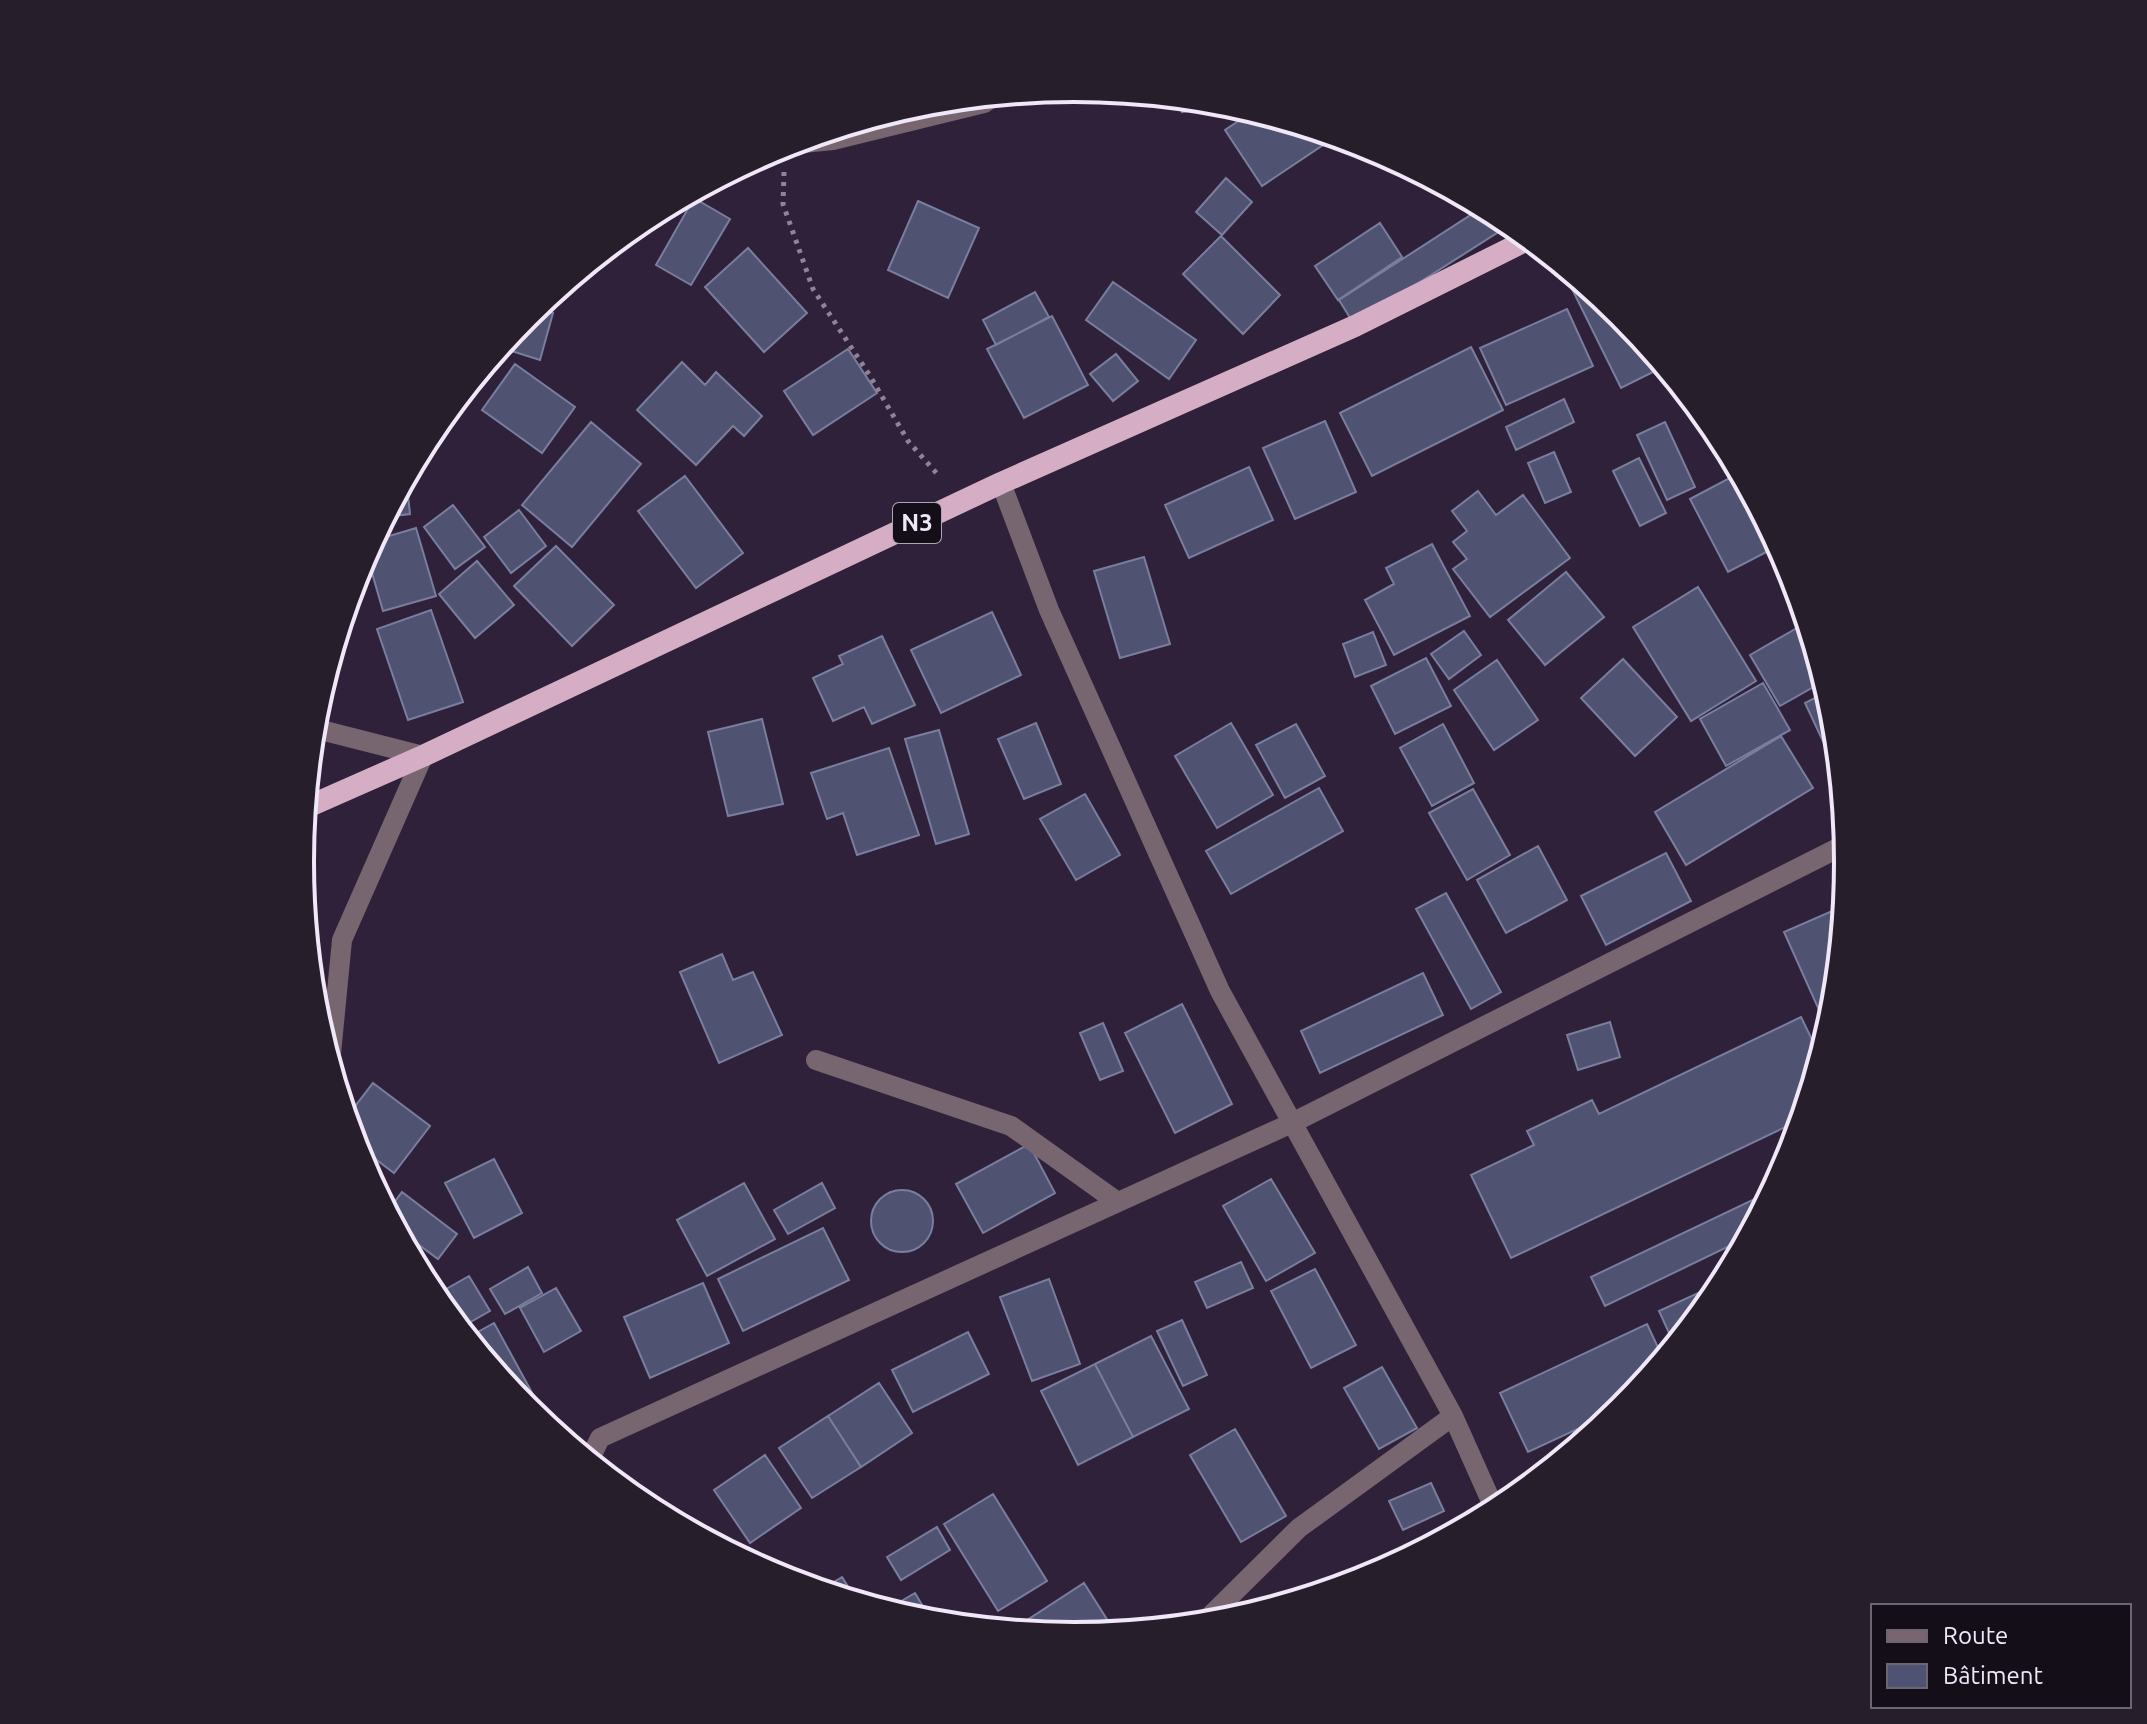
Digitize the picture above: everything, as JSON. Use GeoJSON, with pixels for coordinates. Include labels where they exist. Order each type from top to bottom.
{"type":"FeatureCollection","features":[{"type":"Feature","properties":{"kind":"highway","name":"N3"},"geometry":{"type":"LineString","coordinates":[[316,803],[423,756],[1001,483],[1355,326],[1517,245]]}},
{"type":"Feature","properties":{"kind":"street"},"geometry":{"type":"LineString","coordinates":[[851,136],[931,116]]}},
{"type":"Feature","properties":{"kind":"street"},"geometry":{"type":"LineString","coordinates":[[1001,483],[1049,610],[1220,991],[1453,1416],[1490,1498]]}},
{"type":"Feature","properties":{"kind":"street"},"geometry":{"type":"LineString","coordinates":[[325,731],[423,756],[342,940],[333,1032]]}},
{"type":"Feature","properties":{"kind":"street"},"geometry":{"type":"LineString","coordinates":[[594,1451],[600,1438],[1292,1123],[1834,850]]}},
{"type":"Feature","properties":{"kind":"street"},"geometry":{"type":"LineString","coordinates":[[816,1060],[1011,1126],[1116,1201]]}},
{"type":"Feature","properties":{"kind":"street"},"geometry":{"type":"LineString","coordinates":[[1219,1608],[1299,1528],[1453,1416]]}},
{"type":"Feature","properties":{"kind":"path"},"geometry":{"type":"LineString","coordinates":[[784,160],[783,204],[813,289],[908,441],[962,501]]}},
{"type":"Feature","properties":{"kind":"building"},"geometry":{"type":"Polygon","coordinates":[[[1239,121],[1324,144],[1262,186],[1225,130],[1239,121]]]}},
{"type":"Feature","properties":{"kind":"building"},"geometry":{"type":"Polygon","coordinates":[[[1226,178],[1252,202],[1222,235],[1196,212],[1226,178]]]}},
{"type":"Feature","properties":{"kind":"building"},"geometry":{"type":"Polygon","coordinates":[[[699,201],[730,219],[691,285],[656,265],[689,207],[699,201]]]}},
{"type":"Feature","properties":{"kind":"building"},"geometry":{"type":"Polygon","coordinates":[[[918,201],[979,228],[948,298],[888,270],[918,201]]]}},
{"type":"Feature","properties":{"kind":"building"},"geometry":{"type":"Polygon","coordinates":[[[1471,215],[1499,232],[1354,324],[1339,300],[1471,215]]]}},
{"type":"Feature","properties":{"kind":"building"},"geometry":{"type":"Polygon","coordinates":[[[1380,223],[1402,257],[1338,300],[1315,266],[1380,223]]]}},
{"type":"Feature","properties":{"kind":"building"},"geometry":{"type":"Polygon","coordinates":[[[1221,236],[1280,295],[1243,334],[1183,274],[1221,236]]]}},
{"type":"Feature","properties":{"kind":"building"},"geometry":{"type":"Polygon","coordinates":[[[748,248],[807,313],[764,352],[705,287],[748,248]]]}},
{"type":"Feature","properties":{"kind":"building"},"geometry":{"type":"Polygon","coordinates":[[[1113,282],[1196,340],[1169,379],[1086,320],[1113,282]]]}},
{"type":"Feature","properties":{"kind":"building"},"geometry":{"type":"Polygon","coordinates":[[[1572,289],[1611,325],[1654,372],[1621,388],[1572,289]]]}},
{"type":"Feature","properties":{"kind":"building"},"geometry":{"type":"Polygon","coordinates":[[[1035,292],[1049,317],[996,345],[983,320],[1035,292]]]}},
{"type":"Feature","properties":{"kind":"building"},"geometry":{"type":"Polygon","coordinates":[[[1567,309],[1593,366],[1506,405],[1480,348],[1567,309]]]}},
{"type":"Feature","properties":{"kind":"building"},"geometry":{"type":"Polygon","coordinates":[[[550,312],[553,313],[540,360],[511,351],[550,312]]]}},
{"type":"Feature","properties":{"kind":"building"},"geometry":{"type":"Polygon","coordinates":[[[1052,316],[1088,385],[1024,418],[987,349],[1052,316]]]}},
{"type":"Feature","properties":{"kind":"building"},"geometry":{"type":"Polygon","coordinates":[[[1471,347],[1503,410],[1372,476],[1340,413],[1471,347]]]}},
{"type":"Feature","properties":{"kind":"building"},"geometry":{"type":"Polygon","coordinates":[[[848,349],[877,393],[813,435],[784,391],[848,349]]]}},
{"type":"Feature","properties":{"kind":"building"},"geometry":{"type":"Polygon","coordinates":[[[1116,354],[1138,381],[1113,401],[1090,374],[1116,354]]]}},
{"type":"Feature","properties":{"kind":"building"},"geometry":{"type":"Polygon","coordinates":[[[682,362],[705,385],[716,372],[762,416],[744,436],[733,426],[696,465],[637,410],[682,362]]]}},
{"type":"Feature","properties":{"kind":"building"},"geometry":{"type":"Polygon","coordinates":[[[515,364],[575,407],[542,453],[482,410],[515,364]]]}},
{"type":"Feature","properties":{"kind":"building"},"geometry":{"type":"Polygon","coordinates":[[[1564,399],[1574,422],[1516,450],[1506,427],[1564,399]]]}},
{"type":"Feature","properties":{"kind":"building"},"geometry":{"type":"Polygon","coordinates":[[[1325,421],[1356,492],[1295,519],[1263,448],[1325,421]]]}},
{"type":"Feature","properties":{"kind":"building"},"geometry":{"type":"Polygon","coordinates":[[[591,422],[641,464],[572,547],[522,505],[591,422]]]}},
{"type":"Feature","properties":{"kind":"building"},"geometry":{"type":"Polygon","coordinates":[[[1665,422],[1695,487],[1667,500],[1637,435],[1665,422]]]}},
{"type":"Feature","properties":{"kind":"building"},"geometry":{"type":"Polygon","coordinates":[[[1554,452],[1571,492],[1545,503],[1528,463],[1554,452]]]}},
{"type":"Feature","properties":{"kind":"building"},"geometry":{"type":"Polygon","coordinates":[[[1639,458],[1666,513],[1640,526],[1613,471],[1639,458]]]}},
{"type":"Feature","properties":{"kind":"building"},"geometry":{"type":"Polygon","coordinates":[[[1249,467],[1273,520],[1189,558],[1165,505],[1249,467]]]}},
{"type":"Feature","properties":{"kind":"building"},"geometry":{"type":"Polygon","coordinates":[[[685,476],[743,553],[696,588],[638,511],[685,476]]]}},
{"type":"Feature","properties":{"kind":"building"},"geometry":{"type":"Polygon","coordinates":[[[1729,478],[1767,552],[1728,572],[1690,499],[1729,478]]]}},
{"type":"Feature","properties":{"kind":"building"},"geometry":{"type":"Polygon","coordinates":[[[1478,491],[1496,515],[1523,495],[1570,558],[1490,617],[1453,569],[1467,559],[1453,542],[1467,531],[1452,511],[1478,491]]]}},
{"type":"Feature","properties":{"kind":"building"},"geometry":{"type":"Polygon","coordinates":[[[408,495],[410,514],[397,516],[408,495]]]}},
{"type":"Feature","properties":{"kind":"building"},"geometry":{"type":"Polygon","coordinates":[[[453,505],[485,547],[455,569],[424,527],[453,505]]]}},
{"type":"Feature","properties":{"kind":"building"},"geometry":{"type":"Polygon","coordinates":[[[519,510],[546,546],[511,573],[484,537],[519,510]]]}},
{"type":"Feature","properties":{"kind":"building"},"geometry":{"type":"Polygon","coordinates":[[[416,528],[436,596],[383,611],[371,570],[387,537],[416,528]]]}},
{"type":"Feature","properties":{"kind":"building"},"geometry":{"type":"Polygon","coordinates":[[[1432,544],[1470,616],[1394,655],[1365,600],[1394,584],[1386,568],[1432,544]]]}},
{"type":"Feature","properties":{"kind":"building"},"geometry":{"type":"Polygon","coordinates":[[[556,546],[614,605],[572,646],[514,586],[556,546]]]}},
{"type":"Feature","properties":{"kind":"building"},"geometry":{"type":"Polygon","coordinates":[[[1144,557],[1170,644],[1120,658],[1094,571],[1144,557]]]}},
{"type":"Feature","properties":{"kind":"building"},"geometry":{"type":"Polygon","coordinates":[[[477,561],[514,605],[475,638],[439,594],[477,561]]]}},
{"type":"Feature","properties":{"kind":"building"},"geometry":{"type":"Polygon","coordinates":[[[1566,572],[1604,617],[1545,665],[1508,620],[1566,572]]]}},
{"type":"Feature","properties":{"kind":"building"},"geometry":{"type":"Polygon","coordinates":[[[1698,587],[1756,681],[1691,721],[1633,627],[1698,587]]]}},
{"type":"Feature","properties":{"kind":"building"},"geometry":{"type":"Polygon","coordinates":[[[431,610],[463,702],[408,720],[377,629],[431,610]]]}},
{"type":"Feature","properties":{"kind":"building"},"geometry":{"type":"Polygon","coordinates":[[[992,612],[1021,675],[941,713],[911,650],[992,612]]]}},
{"type":"Feature","properties":{"kind":"building"},"geometry":{"type":"Polygon","coordinates":[[[1796,628],[1813,687],[1780,706],[1750,655],[1796,628]]]}},
{"type":"Feature","properties":{"kind":"building"},"geometry":{"type":"Polygon","coordinates":[[[1464,631],[1481,655],[1449,679],[1431,654],[1464,631]]]}},
{"type":"Feature","properties":{"kind":"building"},"geometry":{"type":"Polygon","coordinates":[[[1373,632],[1386,665],[1355,677],[1343,644],[1373,632]]]}},
{"type":"Feature","properties":{"kind":"building"},"geometry":{"type":"Polygon","coordinates":[[[882,636],[915,705],[872,724],[864,707],[833,721],[813,678],[843,664],[839,656],[882,636]]]}},
{"type":"Feature","properties":{"kind":"building"},"geometry":{"type":"Polygon","coordinates":[[[1426,658],[1451,706],[1395,734],[1371,686],[1426,658]]]}},
{"type":"Feature","properties":{"kind":"building"},"geometry":{"type":"Polygon","coordinates":[[[1623,659],[1677,717],[1635,756],[1581,698],[1623,659]]]}},
{"type":"Feature","properties":{"kind":"building"},"geometry":{"type":"Polygon","coordinates":[[[1497,660],[1538,720],[1494,750],[1454,690],[1497,660]]]}},
{"type":"Feature","properties":{"kind":"building"},"geometry":{"type":"Polygon","coordinates":[[[1763,683],[1790,730],[1726,766],[1700,719],[1763,683]]]}},
{"type":"Feature","properties":{"kind":"building"},"geometry":{"type":"Polygon","coordinates":[[[1815,698],[1824,743],[1805,703],[1815,698]]]}},
{"type":"Feature","properties":{"kind":"building"},"geometry":{"type":"Polygon","coordinates":[[[762,719],[783,804],[728,816],[708,732],[762,719]]]}},
{"type":"Feature","properties":{"kind":"building"},"geometry":{"type":"Polygon","coordinates":[[[1036,723],[1061,784],[1024,799],[998,739],[1036,723]]]}},
{"type":"Feature","properties":{"kind":"building"},"geometry":{"type":"Polygon","coordinates":[[[1231,723],[1273,795],[1217,828],[1175,756],[1231,723]]]}},
{"type":"Feature","properties":{"kind":"building"},"geometry":{"type":"Polygon","coordinates":[[[1296,724],[1325,776],[1285,798],[1256,745],[1296,724]]]}},
{"type":"Feature","properties":{"kind":"building"},"geometry":{"type":"Polygon","coordinates":[[[1443,724],[1474,783],[1432,806],[1400,748],[1443,724]]]}},
{"type":"Feature","properties":{"kind":"building"},"geometry":{"type":"Polygon","coordinates":[[[939,730],[969,834],[936,844],[905,739],[939,730]]]}},
{"type":"Feature","properties":{"kind":"building"},"geometry":{"type":"Polygon","coordinates":[[[1781,736],[1813,788],[1686,865],[1655,812],[1781,736]]]}},
{"type":"Feature","properties":{"kind":"building"},"geometry":{"type":"Polygon","coordinates":[[[889,748],[919,835],[857,855],[843,813],[827,819],[811,773],[889,748]]]}},
{"type":"Feature","properties":{"kind":"building"},"geometry":{"type":"Polygon","coordinates":[[[1319,788],[1343,831],[1231,894],[1206,851],[1319,788]]]}},
{"type":"Feature","properties":{"kind":"building"},"geometry":{"type":"Polygon","coordinates":[[[1473,789],[1510,855],[1467,880],[1429,813],[1473,789]]]}},
{"type":"Feature","properties":{"kind":"building"},"geometry":{"type":"Polygon","coordinates":[[[1085,794],[1120,855],[1076,880],[1040,819],[1085,794]]]}},
{"type":"Feature","properties":{"kind":"building"},"geometry":{"type":"Polygon","coordinates":[[[1538,846],[1567,900],[1506,933],[1477,880],[1538,846]]]}},
{"type":"Feature","properties":{"kind":"building"},"geometry":{"type":"Polygon","coordinates":[[[1666,853],[1691,901],[1606,945],[1581,896],[1666,853]]]}},
{"type":"Feature","properties":{"kind":"building"},"geometry":{"type":"Polygon","coordinates":[[[1446,893],[1501,992],[1471,1009],[1416,909],[1446,893]]]}},
{"type":"Feature","properties":{"kind":"building"},"geometry":{"type":"Polygon","coordinates":[[[1832,911],[1819,1010],[1784,932],[1832,911]]]}},
{"type":"Feature","properties":{"kind":"building"},"geometry":{"type":"Polygon","coordinates":[[[722,954],[733,980],[753,972],[782,1035],[719,1063],[680,972],[722,954]]]}},
{"type":"Feature","properties":{"kind":"building"},"geometry":{"type":"Polygon","coordinates":[[[1423,973],[1443,1015],[1320,1073],[1301,1031],[1423,973]]]}},
{"type":"Feature","properties":{"kind":"building"},"geometry":{"type":"Polygon","coordinates":[[[1182,1004],[1232,1104],[1175,1133],[1125,1033],[1182,1004]]]}},
{"type":"Feature","properties":{"kind":"building"},"geometry":{"type":"Polygon","coordinates":[[[1801,1017],[1812,1040],[1785,1127],[1511,1258],[1471,1175],[1534,1145],[1527,1131],[1592,1100],[1599,1114],[1801,1017]]]}},
{"type":"Feature","properties":{"kind":"building"},"geometry":{"type":"Polygon","coordinates":[[[1610,1022],[1620,1057],[1578,1070],[1567,1035],[1610,1022]]]}},
{"type":"Feature","properties":{"kind":"building"},"geometry":{"type":"Polygon","coordinates":[[[1103,1023],[1123,1071],[1100,1080],[1080,1033],[1103,1023]]]}},
{"type":"Feature","properties":{"kind":"building"},"geometry":{"type":"Polygon","coordinates":[[[373,1083],[430,1126],[394,1173],[373,1157],[354,1107],[373,1083]]]}},
{"type":"Feature","properties":{"kind":"building"},"geometry":{"type":"Polygon","coordinates":[[[1029,1144],[1055,1193],[983,1233],[956,1184],[1029,1144]]]}},
{"type":"Feature","properties":{"kind":"building"},"geometry":{"type":"Polygon","coordinates":[[[494,1159],[522,1213],[474,1238],[445,1183],[494,1159]]]}},
{"type":"Feature","properties":{"kind":"building"},"geometry":{"type":"Polygon","coordinates":[[[1271,1179],[1315,1253],[1266,1281],[1223,1206],[1271,1179]]]}},
{"type":"Feature","properties":{"kind":"building"},"geometry":{"type":"Polygon","coordinates":[[[744,1183],[775,1239],[707,1276],[677,1220],[744,1183]]]}},
{"type":"Feature","properties":{"kind":"building"},"geometry":{"type":"Polygon","coordinates":[[[822,1183],[835,1208],[788,1234],[774,1210],[822,1183]]]}},
{"type":"Feature","properties":{"kind":"building"},"geometry":{"type":"Polygon","coordinates":[[[902,1190],[914,1192],[924,1199],[931,1209],[931,1233],[924,1243],[914,1250],[902,1252],[890,1250],[880,1243],[873,1233],[871,1221],[873,1209],[880,1199],[890,1192],[902,1190]]]}},
{"type":"Feature","properties":{"kind":"building"},"geometry":{"type":"Polygon","coordinates":[[[402,1192],[457,1234],[438,1259],[415,1242],[394,1202],[402,1192]]]}},
{"type":"Feature","properties":{"kind":"building"},"geometry":{"type":"Polygon","coordinates":[[[1754,1199],[1729,1246],[1605,1306],[1591,1277],[1754,1199]]]}},
{"type":"Feature","properties":{"kind":"building"},"geometry":{"type":"Polygon","coordinates":[[[823,1228],[849,1280],[743,1331],[718,1279],[823,1228]]]}},
{"type":"Feature","properties":{"kind":"building"},"geometry":{"type":"Polygon","coordinates":[[[1241,1262],[1253,1288],[1207,1308],[1195,1282],[1241,1262]]]}},
{"type":"Feature","properties":{"kind":"building"},"geometry":{"type":"Polygon","coordinates":[[[528,1267],[542,1293],[505,1314],[490,1289],[528,1267]]]}},
{"type":"Feature","properties":{"kind":"building"},"geometry":{"type":"Polygon","coordinates":[[[1315,1269],[1356,1345],[1311,1368],[1271,1291],[1315,1269]]]}},
{"type":"Feature","properties":{"kind":"building"},"geometry":{"type":"Polygon","coordinates":[[[469,1276],[490,1311],[469,1323],[446,1289],[469,1276]]]}},
{"type":"Feature","properties":{"kind":"building"},"geometry":{"type":"Polygon","coordinates":[[[1049,1279],[1080,1364],[1032,1381],[1000,1297],[1049,1279]]]}},
{"type":"Feature","properties":{"kind":"building"},"geometry":{"type":"Polygon","coordinates":[[[703,1283],[729,1343],[650,1378],[624,1317],[703,1283]]]}},
{"type":"Feature","properties":{"kind":"building"},"geometry":{"type":"Polygon","coordinates":[[[556,1288],[581,1331],[544,1352],[520,1308],[556,1288]]]}},
{"type":"Feature","properties":{"kind":"building"},"geometry":{"type":"Polygon","coordinates":[[[1699,1293],[1669,1333],[1659,1311],[1699,1293]]]}},
{"type":"Feature","properties":{"kind":"building"},"geometry":{"type":"Polygon","coordinates":[[[1182,1320],[1207,1375],[1183,1386],[1157,1331],[1182,1320]]]}},
{"type":"Feature","properties":{"kind":"building"},"geometry":{"type":"Polygon","coordinates":[[[494,1323],[535,1398],[502,1363],[477,1332],[494,1323]]]}},
{"type":"Feature","properties":{"kind":"building"},"geometry":{"type":"Polygon","coordinates":[[[1647,1324],[1658,1347],[1581,1428],[1528,1452],[1500,1393],[1647,1324]]]}},
{"type":"Feature","properties":{"kind":"building"},"geometry":{"type":"Polygon","coordinates":[[[968,1332],[989,1374],[913,1412],[892,1370],[968,1332]]]}},
{"type":"Feature","properties":{"kind":"building"},"geometry":{"type":"Polygon","coordinates":[[[1151,1336],[1189,1409],[1133,1437],[1095,1364],[1151,1336]]]}},
{"type":"Feature","properties":{"kind":"building"},"geometry":{"type":"Polygon","coordinates":[[[1095,1364],[1133,1437],[1078,1465],[1041,1391],[1095,1364]]]}},
{"type":"Feature","properties":{"kind":"building"},"geometry":{"type":"Polygon","coordinates":[[[1382,1367],[1417,1428],[1379,1449],[1344,1388],[1382,1367]]]}},
{"type":"Feature","properties":{"kind":"building"},"geometry":{"type":"Polygon","coordinates":[[[879,1383],[912,1433],[861,1467],[828,1416],[879,1383]]]}},
{"type":"Feature","properties":{"kind":"building"},"geometry":{"type":"Polygon","coordinates":[[[828,1416],[861,1467],[812,1498],[779,1448],[828,1416]]]}},
{"type":"Feature","properties":{"kind":"building"},"geometry":{"type":"Polygon","coordinates":[[[1235,1429],[1286,1516],[1241,1542],[1190,1455],[1235,1429]]]}},
{"type":"Feature","properties":{"kind":"building"},"geometry":{"type":"Polygon","coordinates":[[[765,1455],[801,1508],[750,1543],[714,1490],[765,1455]]]}},
{"type":"Feature","properties":{"kind":"building"},"geometry":{"type":"Polygon","coordinates":[[[1431,1483],[1444,1511],[1403,1530],[1389,1501],[1431,1483]]]}},
{"type":"Feature","properties":{"kind":"building"},"geometry":{"type":"Polygon","coordinates":[[[993,1494],[1047,1581],[998,1611],[944,1524],[993,1494]]]}},
{"type":"Feature","properties":{"kind":"building"},"geometry":{"type":"Polygon","coordinates":[[[937,1527],[950,1550],[901,1580],[887,1557],[937,1527]]]}},
{"type":"Feature","properties":{"kind":"building"},"geometry":{"type":"Polygon","coordinates":[[[842,1577],[849,1588],[832,1583],[842,1577]]]}},
{"type":"Feature","properties":{"kind":"building"},"geometry":{"type":"Polygon","coordinates":[[[1084,1583],[1108,1621],[1074,1622],[1027,1620],[1084,1583]]]}},
{"type":"Feature","properties":{"kind":"building"},"geometry":{"type":"Polygon","coordinates":[[[915,1593],[923,1607],[901,1601],[915,1593]]]}}]}
